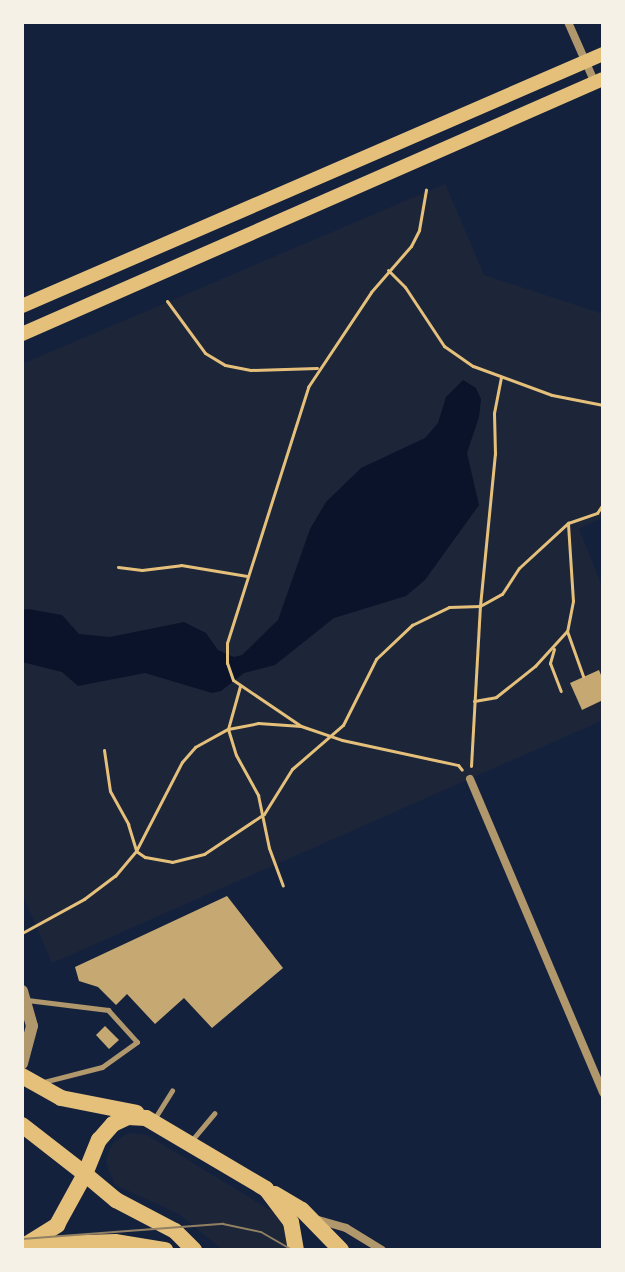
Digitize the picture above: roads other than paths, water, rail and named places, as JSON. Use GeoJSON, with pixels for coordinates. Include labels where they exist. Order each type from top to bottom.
{"type":"FeatureCollection","features":[{"type":"Feature","properties":{"kind":"main road"},"geometry":{"type":"LineString","coordinates":[[46,323],[29,303],[603,54]]}},
{"type":"Feature","properties":{"kind":"main road"},"geometry":{"type":"LineString","coordinates":[[22,334],[599,81]]}},
{"type":"Feature","properties":{"kind":"main road"},"geometry":{"type":"LineString","coordinates":[[24,1078],[61,1098],[132,1111],[153,1122],[310,1218],[341,1250]]}},
{"type":"Feature","properties":{"kind":"main road"},"geometry":{"type":"LineString","coordinates":[[24,1244],[57,1225],[85,1174],[99,1140],[113,1124],[137,1116],[153,1122]]}},
{"type":"Feature","properties":{"kind":"main road"},"geometry":{"type":"LineString","coordinates":[[22,1125],[116,1200],[172,1229],[194,1250]]}},
{"type":"Feature","properties":{"kind":"main road"},"geometry":{"type":"LineString","coordinates":[[266,1189],[291,1222],[296,1250]]}},
{"type":"Feature","properties":{"kind":"main road"},"geometry":{"type":"LineString","coordinates":[[24,1244],[115,1242],[165,1250]]}},
{"type":"Feature","properties":{"kind":"street"},"geometry":{"type":"LineString","coordinates":[[568,22],[585,62],[599,81]]}},
{"type":"Feature","properties":{"kind":"street"},"geometry":{"type":"LineString","coordinates":[[470,779],[603,1093]]}},
{"type":"Feature","properties":{"kind":"street"},"geometry":{"type":"LineString","coordinates":[[22,1064],[32,1031],[23,997]]}},
{"type":"Feature","properties":{"kind":"street"},"geometry":{"type":"LineString","coordinates":[[310,1218],[346,1228],[382,1250]]}},
{"type":"Feature","properties":{"kind":"lane"},"geometry":{"type":"LineString","coordinates":[[23,997],[108,1010],[137,1042],[102,1067],[24,1078]]}},
{"type":"Feature","properties":{"kind":"lane"},"geometry":{"type":"LineString","coordinates":[[153,1122],[172,1090]]}},
{"type":"Feature","properties":{"kind":"lane"},"geometry":{"type":"LineString","coordinates":[[189,1143],[215,1113]]}},
{"type":"Feature","properties":{"kind":"tram line"},"geometry":{"type":"LineString","coordinates":[[22,1239],[223,1224],[261,1232],[292,1250]]}}]}
